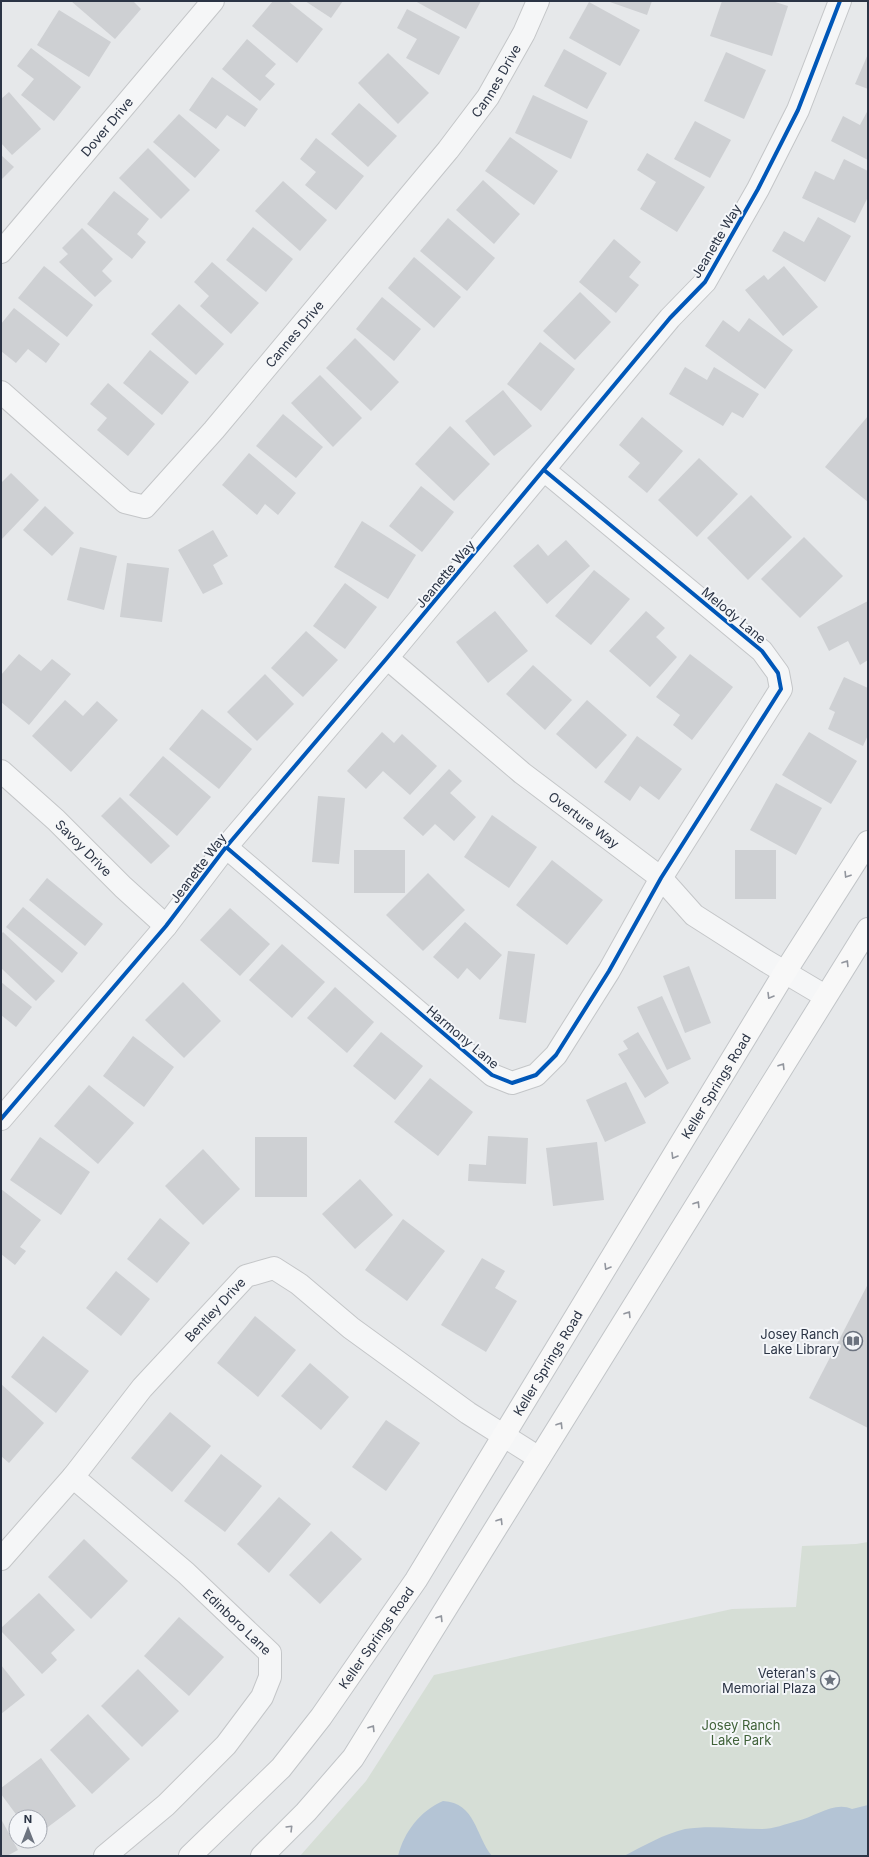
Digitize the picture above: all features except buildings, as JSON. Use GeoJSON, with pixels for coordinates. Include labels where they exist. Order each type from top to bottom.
{"type":"FeatureCollection","features":[{"type":"Feature","properties":{"kind":"main road","name":"Keller Springs Road"},"geometry":{"type":"LineString","coordinates":[[190,1856],[281,1768],[322,1717],[416,1580],[785,972],[868,842]]}},
{"type":"Feature","properties":{"kind":"main road"},"geometry":{"type":"LineString","coordinates":[[262,1856],[306,1812],[353,1758],[868,928]]}},
{"type":"Feature","properties":{"kind":"street","name":"Dover Drive"},"geometry":{"type":"LineString","coordinates":[[1,252],[213,1]]}},
{"type":"Feature","properties":{"kind":"street","name":"Cannes Drive"},"geometry":{"type":"LineString","coordinates":[[1,392],[125,502],[145,507],[214,430],[448,150],[488,97],[524,34],[538,1]]}},
{"type":"Feature","properties":{"kind":"street","name":"Jeanette Way"},"geometry":{"type":"LineString","coordinates":[[1,1119],[166,926],[226,847],[387,658],[670,318],[705,282],[758,189],[798,110],[840,1]]}},
{"type":"Feature","properties":{"kind":"street","name":"Melody Lane"},"geometry":{"type":"LineString","coordinates":[[544,470],[762,651],[778,673],[781,689],[661,878]]}},
{"type":"Feature","properties":{"kind":"street","name":"Overture Way"},"geometry":{"type":"LineString","coordinates":[[387,658],[522,773],[661,878],[694,914],[785,972]]}},
{"type":"Feature","properties":{"kind":"street","name":"Savoy Drive"},"geometry":{"type":"LineString","coordinates":[[1,771],[56,820],[122,887],[166,926]]}},
{"type":"Feature","properties":{"kind":"street","name":"Harmony Lane"},"geometry":{"type":"LineString","coordinates":[[226,847],[492,1075],[512,1083],[536,1075],[556,1055],[609,971],[661,878]]}},
{"type":"Feature","properties":{"kind":"street"},"geometry":{"type":"LineString","coordinates":[[785,972],[825,996]]}},
{"type":"Feature","properties":{"kind":"street","name":"Bentley Drive"},"geometry":{"type":"LineString","coordinates":[[1,1559],[73,1477],[142,1388],[246,1276],[274,1268],[299,1284],[351,1328],[468,1413],[539,1458]]}},
{"type":"Feature","properties":{"kind":"street","name":"Edinboro Lane"},"geometry":{"type":"LineString","coordinates":[[73,1477],[186,1573],[270,1653],[270,1677],[262,1697],[226,1745],[166,1805],[105,1856]]}},
{"type":"Feature","properties":{"kind":"green space","name":"Josey Ranch Lake Park"},"geometry":{"type":"Polygon","coordinates":[[[868,1542],[868,1856],[300,1856],[366,1781],[434,1675],[732,1609],[796,1607],[802,1546],[856,1544],[868,1542]]]}},
{"type":"Feature","properties":{"kind":"water"},"geometry":{"type":"Polygon","coordinates":[[[443,1801],[454,1803],[462,1807],[469,1814],[474,1821],[486,1848],[492,1856],[398,1856],[404,1839],[414,1823],[427,1810],[443,1801]]]}},
{"type":"Feature","properties":{"kind":"water"},"geometry":{"type":"Polygon","coordinates":[[[868,1805],[868,1856],[624,1856],[661,1837],[685,1829],[714,1827],[766,1829],[804,1819],[831,1808],[845,1807],[852,1809],[868,1805]]]}},
{"type":"Feature","properties":{"kind":"cycle path"},"geometry":{"type":"LineString","coordinates":[[1,1119],[166,926],[226,847],[387,658],[670,318],[705,282],[758,189],[798,110],[840,1]]}},
{"type":"Feature","properties":{"kind":"cycle path"},"geometry":{"type":"LineString","coordinates":[[226,847],[492,1075],[512,1083],[536,1075],[556,1055],[609,971],[661,878],[781,689],[778,673],[762,651],[544,470]]}},
{"type":"Feature","properties":{"kind":"place","name":"Josey Ranch Lake Library"},"geometry":{"type":"Point","coordinates":[853,1341]}},
{"type":"Feature","properties":{"kind":"place","name":"Veteran's Memorial Plaza"},"geometry":{"type":"Point","coordinates":[830,1680]}}]}
